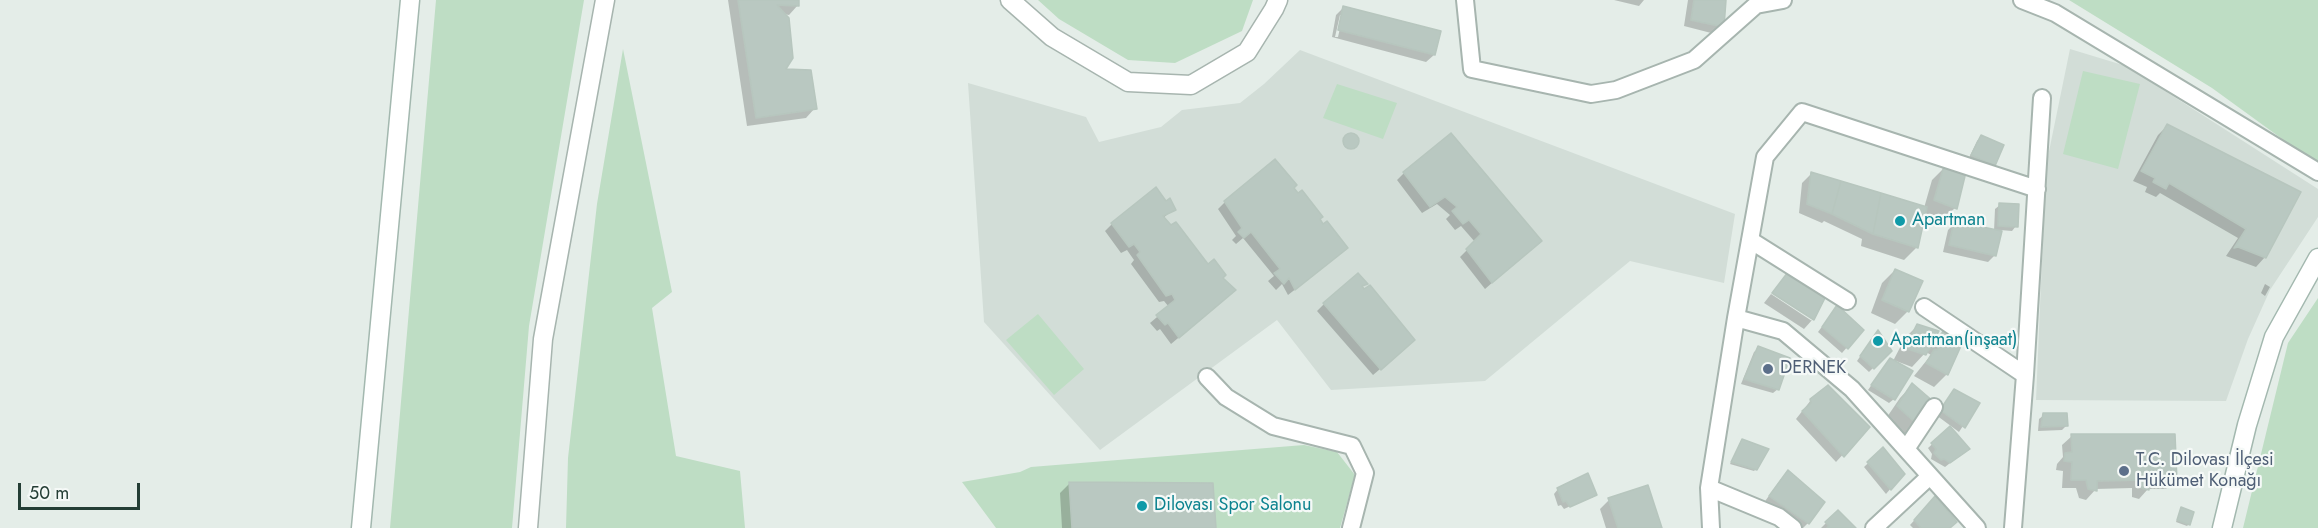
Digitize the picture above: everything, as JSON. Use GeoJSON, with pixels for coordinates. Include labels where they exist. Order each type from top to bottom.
{"type":"FeatureCollection","features":[{"type":"Feature","properties":{"kind":"street"},"geometry":{"type":"LineString","coordinates":[[361,528],[410,0]]}},
{"type":"Feature","properties":{"kind":"street"},"geometry":{"type":"LineString","coordinates":[[528,528],[543,339],[605,0]]}},
{"type":"Feature","properties":{"kind":"street"},"geometry":{"type":"LineString","coordinates":[[1010,0],[1052,37],[1128,82],[1191,85],[1246,52],[1278,0]]}},
{"type":"Feature","properties":{"kind":"street"},"geometry":{"type":"LineString","coordinates":[[1465,0],[1472,69],[1591,94],[1616,90],[1695,60],[1753,3],[1783,0]]}},
{"type":"Feature","properties":{"kind":"street"},"geometry":{"type":"LineString","coordinates":[[2022,0],[2055,13],[2318,172]]}},
{"type":"Feature","properties":{"kind":"street"},"geometry":{"type":"LineString","coordinates":[[2013,528],[2042,98]]}},
{"type":"Feature","properties":{"kind":"street"},"geometry":{"type":"LineString","coordinates":[[1711,528],[1709,488],[1764,157],[1802,112],[2037,189]]}},
{"type":"Feature","properties":{"kind":"street"},"geometry":{"type":"LineString","coordinates":[[1750,240],[1847,301]]}},
{"type":"Feature","properties":{"kind":"street"},"geometry":{"type":"LineString","coordinates":[[2222,528],[2247,425],[2274,337],[2318,258]]}},
{"type":"Feature","properties":{"kind":"street"},"geometry":{"type":"LineString","coordinates":[[1924,307],[2025,375]]}},
{"type":"Feature","properties":{"kind":"street"},"geometry":{"type":"LineString","coordinates":[[1736,318],[1783,331],[1852,389],[1977,528]]}},
{"type":"Feature","properties":{"kind":"street"},"geometry":{"type":"LineString","coordinates":[[1207,377],[1226,397],[1273,426],[1352,446],[1365,472],[1351,528]]}},
{"type":"Feature","properties":{"kind":"street"},"geometry":{"type":"LineString","coordinates":[[1906,449],[1934,407]]}},
{"type":"Feature","properties":{"kind":"street"},"geometry":{"type":"LineString","coordinates":[[1874,528],[1930,476]]}},
{"type":"Feature","properties":{"kind":"street"},"geometry":{"type":"LineString","coordinates":[[1709,488],[1779,517],[1793,528]]}},
{"type":"Feature","properties":{"kind":"shaded area"},"geometry":{"type":"Polygon","coordinates":[[[2070,49],[2126,66],[2318,189],[2318,217],[2270,290],[2248,339],[2226,401],[2036,400],[2046,166],[2070,49]]]}},
{"type":"Feature","properties":{"kind":"shaded area"},"geometry":{"type":"Polygon","coordinates":[[[1300,50],[1735,214],[1724,283],[1630,261],[1485,381],[1331,390],[1277,320],[1100,450],[984,322],[968,83],[1086,117],[1099,142],[1161,127],[1182,110],[1240,103],[1300,50]]]}},
{"type":"Feature","properties":{"kind":"green space"},"geometry":{"type":"Polygon","coordinates":[[[436,0],[584,0],[529,326],[512,528],[390,528],[436,0]]]}},
{"type":"Feature","properties":{"kind":"green space"},"geometry":{"type":"Polygon","coordinates":[[[1038,0],[1253,0],[1242,31],[1175,63],[1128,60],[1059,19],[1038,0]]]}},
{"type":"Feature","properties":{"kind":"green space"},"geometry":{"type":"Polygon","coordinates":[[[2069,0],[2318,0],[2318,165],[2212,88],[2069,0]]]}},
{"type":"Feature","properties":{"kind":"green space"},"geometry":{"type":"Polygon","coordinates":[[[623,49],[672,292],[652,308],[676,456],[740,471],[745,528],[566,528],[568,458],[597,204],[623,49]]]}},
{"type":"Feature","properties":{"kind":"green space"},"geometry":{"type":"Polygon","coordinates":[[[2083,71],[2140,84],[2118,169],[2063,154],[2083,71]]]}},
{"type":"Feature","properties":{"kind":"green space"},"geometry":{"type":"Polygon","coordinates":[[[1337,84],[1397,103],[1383,139],[1323,118],[1337,84]]]}},
{"type":"Feature","properties":{"kind":"green space"},"geometry":{"type":"Polygon","coordinates":[[[2318,298],[2318,528],[2243,528],[2288,343],[2318,298]]]}},
{"type":"Feature","properties":{"kind":"green space"},"geometry":{"type":"Polygon","coordinates":[[[1038,314],[1084,369],[1054,395],[1006,340],[1038,314]]]}},
{"type":"Feature","properties":{"kind":"green space"},"geometry":{"type":"Polygon","coordinates":[[[1304,445],[1337,452],[1355,475],[1340,528],[996,528],[962,482],[1020,472],[1031,467],[1304,445]]]}},
{"type":"Feature","properties":{"kind":"building"},"geometry":{"type":"Polygon","coordinates":[[[738,0],[799,0],[799,6],[777,5],[789,18],[793,58],[786,69],[811,70],[817,109],[756,118],[738,0]]]}},
{"type":"Feature","properties":{"kind":"building"},"geometry":{"type":"Polygon","coordinates":[[[1694,0],[1726,0],[1724,27],[1691,20],[1694,0]]]}},
{"type":"Feature","properties":{"kind":"building"},"geometry":{"type":"Polygon","coordinates":[[[1343,6],[1441,31],[1435,55],[1338,30],[1343,6]]]}},
{"type":"Feature","properties":{"kind":"building"},"geometry":{"type":"Polygon","coordinates":[[[2167,124],[2301,192],[2266,258],[2238,247],[2234,248],[2246,229],[2169,183],[2166,189],[2153,182],[2155,178],[2141,171],[2167,124]]]}},
{"type":"Feature","properties":{"kind":"building"},"geometry":{"type":"Polygon","coordinates":[[[1351,133],[1359,141],[1351,149],[1343,141],[1351,133]]]}},
{"type":"Feature","properties":{"kind":"building"},"geometry":{"type":"Polygon","coordinates":[[[1451,133],[1542,241],[1492,283],[1466,249],[1481,234],[1469,220],[1463,224],[1452,211],[1457,207],[1445,197],[1430,207],[1403,172],[1451,133]]]}},
{"type":"Feature","properties":{"kind":"building"},"geometry":{"type":"Polygon","coordinates":[[[1981,135],[2004,145],[1995,166],[1971,155],[1981,135]]]}},
{"type":"Feature","properties":{"kind":"building"},"geometry":{"type":"Polygon","coordinates":[[[1275,159],[1297,185],[1294,188],[1298,193],[1302,190],[1323,217],[1320,219],[1323,224],[1327,221],[1348,248],[1295,290],[1289,278],[1284,284],[1274,273],[1280,269],[1251,232],[1244,238],[1238,232],[1242,228],[1224,201],[1275,159]]]}},
{"type":"Feature","properties":{"kind":"building"},"geometry":{"type":"Polygon","coordinates":[[[1944,166],[1966,172],[1957,209],[1934,200],[1944,166]]]}},
{"type":"Feature","properties":{"kind":"building"},"geometry":{"type":"Polygon","coordinates":[[[1811,172],[1841,181],[1832,214],[1807,204],[1811,172]]]}},
{"type":"Feature","properties":{"kind":"building","name":"Apartman"},"geometry":{"type":"Polygon","coordinates":[[[1841,181],[1881,193],[1873,234],[1832,214],[1841,181]]]}},
{"type":"Feature","properties":{"kind":"building"},"geometry":{"type":"Polygon","coordinates":[[[1156,187],[1166,201],[1170,198],[1176,210],[1163,216],[1171,225],[1176,222],[1208,264],[1214,259],[1226,275],[1223,278],[1236,290],[1179,338],[1168,323],[1165,325],[1156,315],[1175,300],[1172,294],[1166,296],[1137,255],[1140,252],[1134,244],[1129,247],[1111,223],[1156,187]]]}},
{"type":"Feature","properties":{"kind":"building","name":"Apartman"},"geometry":{"type":"Polygon","coordinates":[[[1881,193],[1927,207],[1918,248],[1873,234],[1881,193]]]}},
{"type":"Feature","properties":{"kind":"building"},"geometry":{"type":"Polygon","coordinates":[[[1999,203],[2019,204],[2018,227],[1998,226],[1999,203]]]}},
{"type":"Feature","properties":{"kind":"building"},"geometry":{"type":"Polygon","coordinates":[[[1954,221],[2002,231],[1996,256],[1949,245],[1954,221]]]}},
{"type":"Feature","properties":{"kind":"building"},"geometry":{"type":"Polygon","coordinates":[[[1895,269],[1923,281],[1909,312],[1882,300],[1895,269]]]}},
{"type":"Feature","properties":{"kind":"building"},"geometry":{"type":"Polygon","coordinates":[[[1788,272],[1825,298],[1814,320],[1772,293],[1788,272]]]}},
{"type":"Feature","properties":{"kind":"building"},"geometry":{"type":"Polygon","coordinates":[[[1358,273],[1368,284],[1362,286],[1364,289],[1370,285],[1415,340],[1381,370],[1323,303],[1358,273]]]}},
{"type":"Feature","properties":{"kind":"building"},"geometry":{"type":"Polygon","coordinates":[[[1837,305],[1864,330],[1848,349],[1822,327],[1837,305]]]}},
{"type":"Feature","properties":{"kind":"building"},"geometry":{"type":"Polygon","coordinates":[[[1917,324],[1939,331],[1926,355],[1905,348],[1917,324]]]}},
{"type":"Feature","properties":{"kind":"building"},"geometry":{"type":"Polygon","coordinates":[[[1944,327],[1965,337],[1948,375],[1926,363],[1934,350],[1944,343],[1940,340],[1944,327]]]}},
{"type":"Feature","properties":{"kind":"building","name":"Apartman(inşaat)"},"geometry":{"type":"Polygon","coordinates":[[[1878,330],[1892,351],[1874,369],[1860,356],[1878,330]]]}},
{"type":"Feature","properties":{"kind":"building","name":"DERNEK"},"geometry":{"type":"Polygon","coordinates":[[[1758,346],[1790,358],[1779,390],[1744,379],[1758,346]]]}},
{"type":"Feature","properties":{"kind":"building"},"geometry":{"type":"Polygon","coordinates":[[[1890,358],[1913,371],[1895,400],[1871,385],[1890,358]]]}},
{"type":"Feature","properties":{"kind":"building"},"geometry":{"type":"Polygon","coordinates":[[[1912,383],[1934,402],[1918,425],[1897,406],[1912,383]]]}},
{"type":"Feature","properties":{"kind":"building"},"geometry":{"type":"Polygon","coordinates":[[[1828,385],[1870,427],[1844,457],[1802,411],[1811,403],[1810,399],[1828,385]]]}},
{"type":"Feature","properties":{"kind":"building"},"geometry":{"type":"Polygon","coordinates":[[[1954,389],[1980,403],[1965,428],[1940,410],[1954,389]]]}},
{"type":"Feature","properties":{"kind":"building"},"geometry":{"type":"Polygon","coordinates":[[[2043,413],[2067,413],[2068,426],[2041,427],[2043,413]]]}},
{"type":"Feature","properties":{"kind":"building"},"geometry":{"type":"Polygon","coordinates":[[[1950,426],[1970,449],[1950,463],[1944,459],[1941,460],[1934,453],[1936,449],[1931,443],[1950,426]]]}},
{"type":"Feature","properties":{"kind":"building","name":"T.C. Dilovası İlçesi Hükümet Konağı"},"geometry":{"type":"Polygon","coordinates":[[[2071,434],[2175,434],[2177,481],[2150,481],[2149,490],[2141,488],[2141,480],[2097,481],[2097,491],[2088,489],[2086,480],[2071,480],[2072,462],[2064,461],[2065,453],[2072,452],[2071,434]]]}},
{"type":"Feature","properties":{"kind":"building"},"geometry":{"type":"Polygon","coordinates":[[[1742,439],[1769,449],[1757,470],[1731,462],[1742,439]]]}},
{"type":"Feature","properties":{"kind":"building"},"geometry":{"type":"Polygon","coordinates":[[[1883,447],[1905,474],[1891,490],[1867,462],[1883,447]]]}},
{"type":"Feature","properties":{"kind":"building"},"geometry":{"type":"Polygon","coordinates":[[[1788,470],[1825,502],[1809,524],[1769,496],[1788,470]]]}},
{"type":"Feature","properties":{"kind":"building"},"geometry":{"type":"Polygon","coordinates":[[[1588,473],[1597,495],[1570,507],[1566,501],[1563,502],[1557,488],[1588,473]]]}},
{"type":"Feature","properties":{"kind":"building","name":"Dilovası Spor Salonu"},"geometry":{"type":"Polygon","coordinates":[[[1069,482],[1213,483],[1216,528],[1072,528],[1069,482]]]}},
{"type":"Feature","properties":{"kind":"building"},"geometry":{"type":"Polygon","coordinates":[[[1648,485],[1662,528],[1618,528],[1608,498],[1648,485]]]}},
{"type":"Feature","properties":{"kind":"building"},"geometry":{"type":"Polygon","coordinates":[[[1935,496],[1957,522],[1950,528],[1921,528],[1914,520],[1935,496]]]}},
{"type":"Feature","properties":{"kind":"building"},"geometry":{"type":"Polygon","coordinates":[[[2181,507],[2194,512],[2190,525],[2177,520],[2181,507]]]}},
{"type":"Feature","properties":{"kind":"building"},"geometry":{"type":"Polygon","coordinates":[[[1838,510],[1856,528],[1827,528],[1829,526],[1825,522],[1838,510]]]}},
{"type":"Feature","properties":{"kind":"place","name":"Apartman"},"geometry":{"type":"Point","coordinates":[1900,221]}},
{"type":"Feature","properties":{"kind":"place","name":"Apartman(inşaat)"},"geometry":{"type":"Point","coordinates":[1878,341]}},
{"type":"Feature","properties":{"kind":"place","name":"DERNEK"},"geometry":{"type":"Point","coordinates":[1768,369]}},
{"type":"Feature","properties":{"kind":"place","name":"T.C. Dilovası İlçesi Hükümet Konağı"},"geometry":{"type":"Point","coordinates":[2124,471]}},
{"type":"Feature","properties":{"kind":"place","name":"Dilovası Spor Salonu"},"geometry":{"type":"Point","coordinates":[1142,506]}}]}
